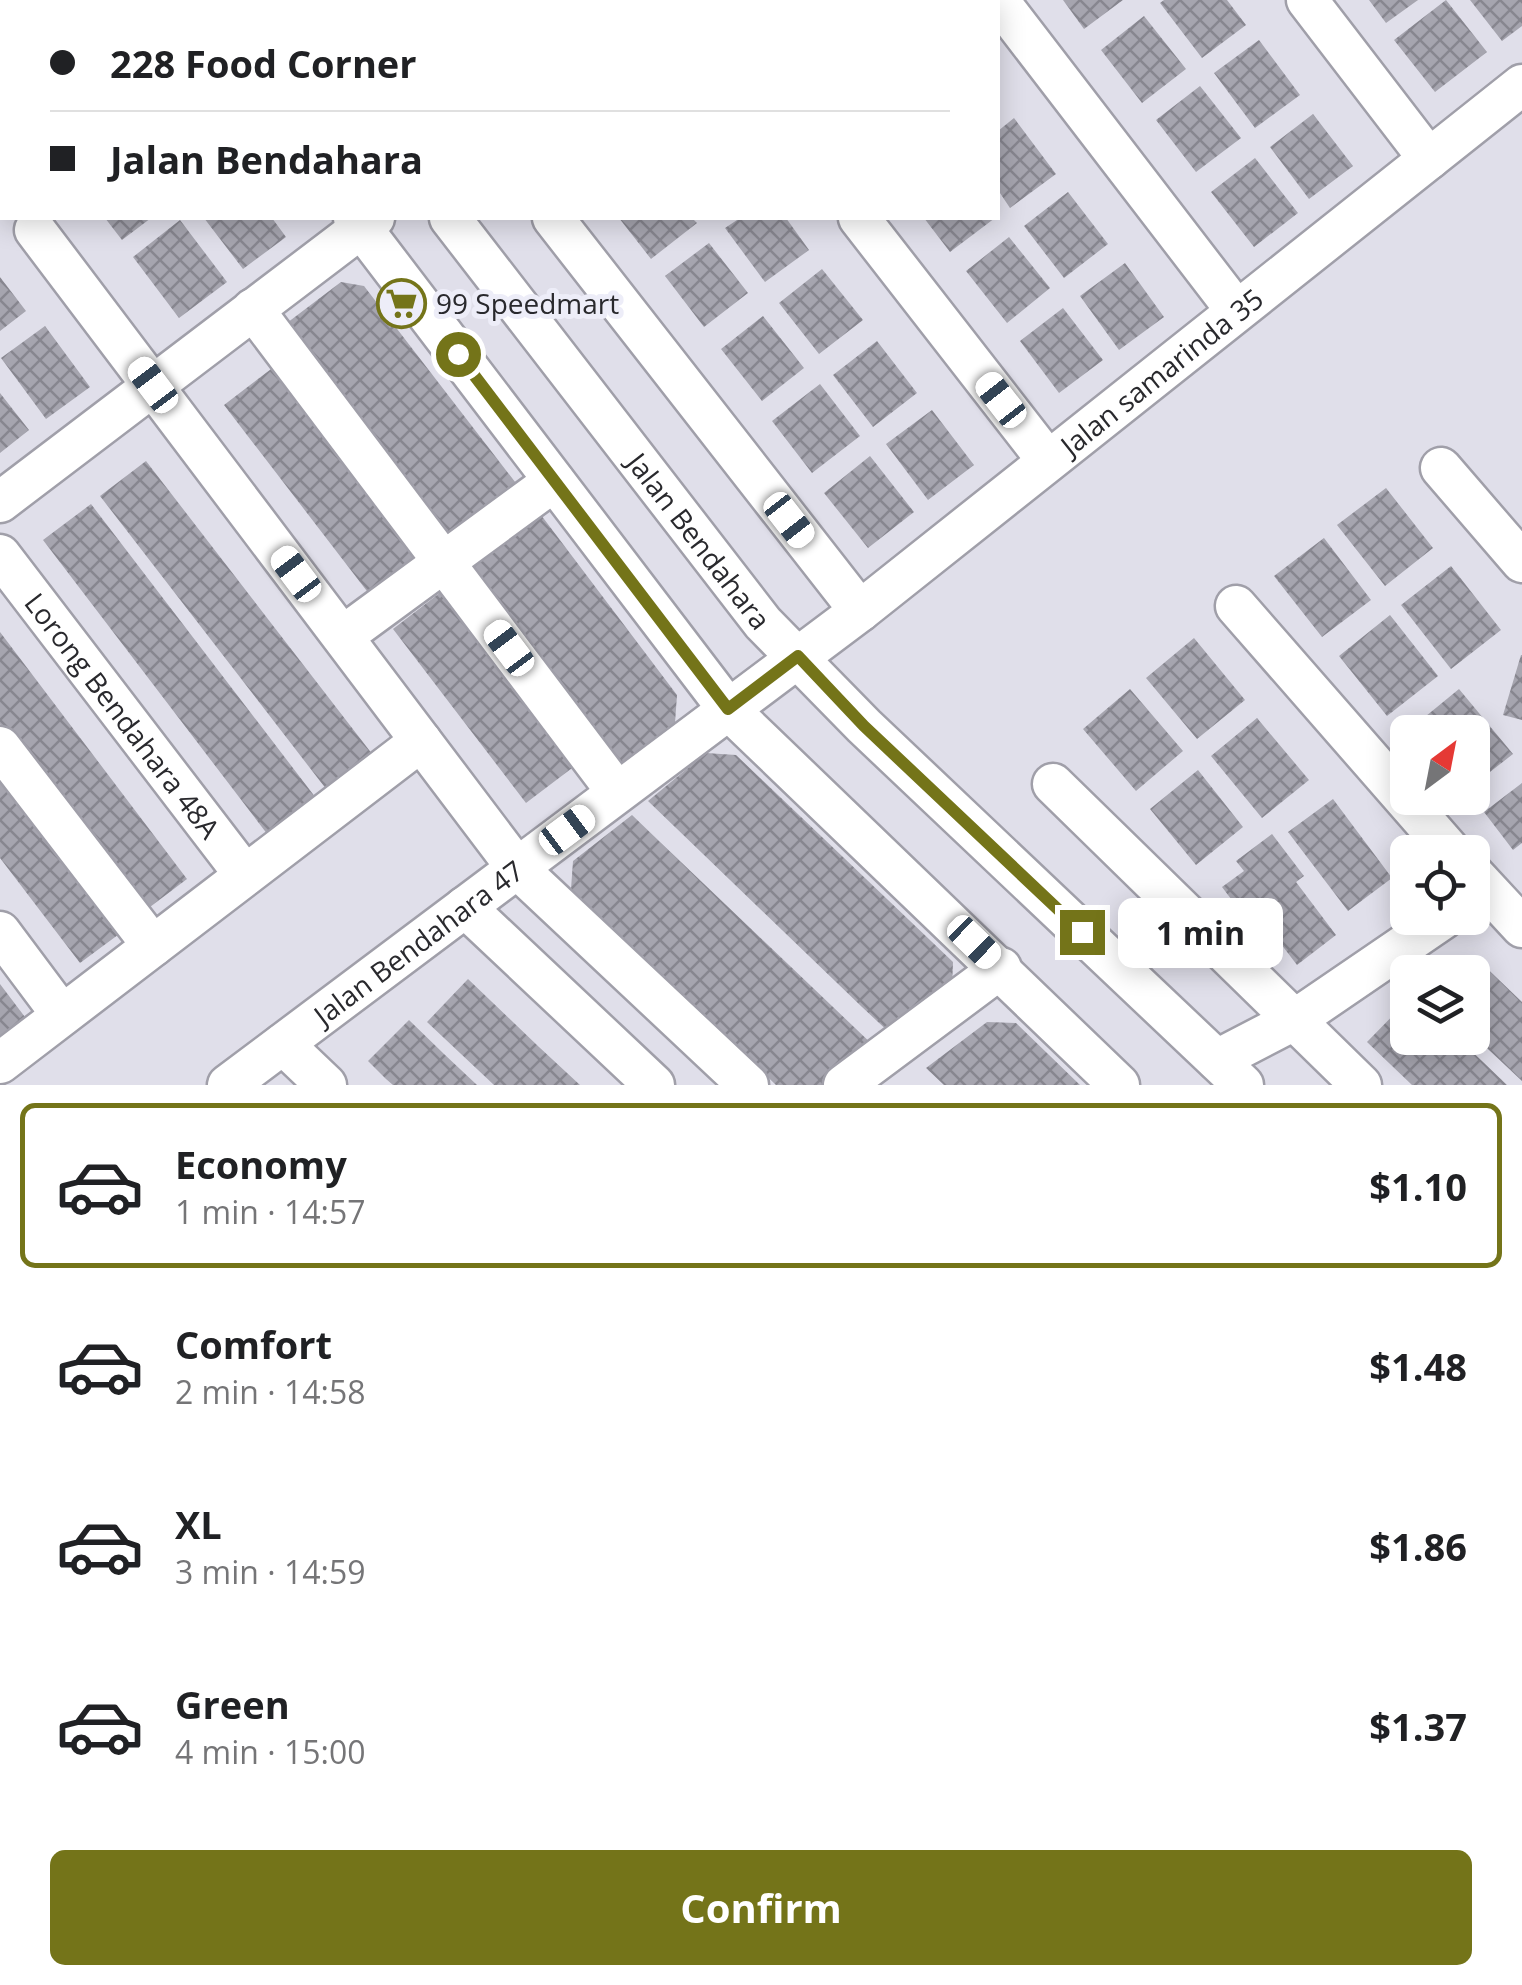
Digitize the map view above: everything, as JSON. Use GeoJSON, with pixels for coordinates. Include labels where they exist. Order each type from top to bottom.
{"type":"FeatureCollection","features":[{"type":"Feature","properties":{"kind":"street"},"geometry":{"type":"LineString","coordinates":[[1307,0],[1429,159]]}},
{"type":"Feature","properties":{"kind":"street"},"geometry":{"type":"LineString","coordinates":[[1000,3],[1236,310]]}},
{"type":"Feature","properties":{"kind":"street","name":"Jalan samarinda 35"},"geometry":{"type":"LineString","coordinates":[[798,656],[860,611],[1522,84]]}},
{"type":"Feature","properties":{"kind":"street","name":"Jalan Bendahara"},"geometry":{"type":"LineString","coordinates":[[452,220],[763,623],[878,740],[1230,1072]]}},
{"type":"Feature","properties":{"kind":"street"},"geometry":{"type":"LineString","coordinates":[[555,220],[860,611]]}},
{"type":"Feature","properties":{"kind":"street"},"geometry":{"type":"LineString","coordinates":[[861,220],[1048,460]]}},
{"type":"Feature","properties":{"kind":"street"},"geometry":{"type":"LineString","coordinates":[[0,502],[253,310],[363,221],[728,709],[1119,1085]]}},
{"type":"Feature","properties":{"kind":"street"},"geometry":{"type":"LineString","coordinates":[[34,230],[517,868],[748,1085]]}},
{"type":"Feature","properties":{"kind":"street"},"geometry":{"type":"LineString","coordinates":[[253,310],[617,792]]}},
{"type":"Feature","properties":{"kind":"street"},"geometry":{"type":"LineString","coordinates":[[1441,468],[1522,562]]}},
{"type":"Feature","properties":{"kind":"street"},"geometry":{"type":"LineString","coordinates":[[343,636],[554,480]]}},
{"type":"Feature","properties":{"kind":"street","name":"Lorong Bendahara 48A"},"geometry":{"type":"LineString","coordinates":[[0,555],[245,875]]}},
{"type":"Feature","properties":{"kind":"street"},"geometry":{"type":"LineString","coordinates":[[1236,606],[1437,835]]}},
{"type":"Feature","properties":{"kind":"street","name":"Jalan Bendahara 47"},"geometry":{"type":"LineString","coordinates":[[228,1085],[798,656]]}},
{"type":"Feature","properties":{"kind":"street"},"geometry":{"type":"LineString","coordinates":[[0,1063],[421,741]]}},
{"type":"Feature","properties":{"kind":"street"},"geometry":{"type":"LineString","coordinates":[[0,747],[152,946]]}},
{"type":"Feature","properties":{"kind":"street"},"geometry":{"type":"LineString","coordinates":[[1054,784],[1361,1085]]}},
{"type":"Feature","properties":{"kind":"street"},"geometry":{"type":"LineString","coordinates":[[1490,897],[1522,926]]}},
{"type":"Feature","properties":{"kind":"street"},"geometry":{"type":"LineString","coordinates":[[465,907],[654,1085]]}},
{"type":"Feature","properties":{"kind":"street"},"geometry":{"type":"LineString","coordinates":[[0,932],[62,1016]]}},
{"type":"Feature","properties":{"kind":"street"},"geometry":{"type":"LineString","coordinates":[[1230,1072],[1296,1019],[1419,935]]}},
{"type":"Feature","properties":{"kind":"street"},"geometry":{"type":"LineString","coordinates":[[844,1085],[1001,968]]}},
{"type":"Feature","properties":{"kind":"street"},"geometry":{"type":"LineString","coordinates":[[283,1044],[326,1085]]}},
{"type":"Feature","properties":{"kind":"building"},"geometry":{"type":"Polygon","coordinates":[[[1063,0],[1123,0],[1084,29],[1063,0]]]}},
{"type":"Feature","properties":{"kind":"building"},"geometry":{"type":"Polygon","coordinates":[[[1227,0],[1246,25],[1202,58],[1160,3],[1227,0]]]}},
{"type":"Feature","properties":{"kind":"building"},"geometry":{"type":"Polygon","coordinates":[[[1369,0],[1418,0],[1386,23],[1369,0]]]}},
{"type":"Feature","properties":{"kind":"building"},"geometry":{"type":"Polygon","coordinates":[[[1446,0],[1487,52],[1435,92],[1394,40],[1446,0]]]}},
{"type":"Feature","properties":{"kind":"building"},"geometry":{"type":"Polygon","coordinates":[[[1470,0],[1522,0],[1522,26],[1502,41],[1470,0]]]}},
{"type":"Feature","properties":{"kind":"building"},"geometry":{"type":"Polygon","coordinates":[[[1144,16],[1186,69],[1142,103],[1101,50],[1144,16]]]}},
{"type":"Feature","properties":{"kind":"building"},"geometry":{"type":"Polygon","coordinates":[[[1259,40],[1300,95],[1255,128],[1214,73],[1259,40]]]}},
{"type":"Feature","properties":{"kind":"building"},"geometry":{"type":"Polygon","coordinates":[[[1200,86],[1241,138],[1196,172],[1156,120],[1200,86]]]}},
{"type":"Feature","properties":{"kind":"building"},"geometry":{"type":"Polygon","coordinates":[[[1313,114],[1353,166],[1309,199],[1270,147],[1313,114]]]}},
{"type":"Feature","properties":{"kind":"building"},"geometry":{"type":"Polygon","coordinates":[[[1014,118],[1056,174],[1010,208],[1000,193],[1000,129],[1014,118]]]}},
{"type":"Feature","properties":{"kind":"building"},"geometry":{"type":"Polygon","coordinates":[[[1255,158],[1298,213],[1254,247],[1211,192],[1255,158]]]}},
{"type":"Feature","properties":{"kind":"building"},"geometry":{"type":"Polygon","coordinates":[[[1068,192],[1108,244],[1064,278],[1024,226],[1068,192]]]}},
{"type":"Feature","properties":{"kind":"building"},"geometry":{"type":"Polygon","coordinates":[[[107,220],[148,220],[122,240],[107,220]]]}},
{"type":"Feature","properties":{"kind":"building"},"geometry":{"type":"Polygon","coordinates":[[[180,220],[227,282],[179,318],[133,257],[180,220]]]}},
{"type":"Feature","properties":{"kind":"building"},"geometry":{"type":"Polygon","coordinates":[[[206,220],[273,220],[286,237],[243,269],[206,220]]]}},
{"type":"Feature","properties":{"kind":"building"},"geometry":{"type":"Polygon","coordinates":[[[621,220],[697,223],[651,259],[621,220]]]}},
{"type":"Feature","properties":{"kind":"building"},"geometry":{"type":"Polygon","coordinates":[[[737,220],[787,220],[809,250],[765,282],[725,228],[737,220]]]}},
{"type":"Feature","properties":{"kind":"building"},"geometry":{"type":"Polygon","coordinates":[[[926,220],[992,220],[950,252],[926,220]]]}},
{"type":"Feature","properties":{"kind":"building"},"geometry":{"type":"Polygon","coordinates":[[[1009,237],[1050,288],[1007,323],[966,271],[1009,237]]]}},
{"type":"Feature","properties":{"kind":"building"},"geometry":{"type":"Polygon","coordinates":[[[709,243],[748,293],[704,327],[665,276],[709,243]]]}},
{"type":"Feature","properties":{"kind":"building"},"geometry":{"type":"Polygon","coordinates":[[[1125,263],[1164,317],[1119,350],[1080,296],[1125,263]]]}},
{"type":"Feature","properties":{"kind":"building"},"geometry":{"type":"Polygon","coordinates":[[[822,269],[863,320],[819,354],[779,303],[822,269]]]}},
{"type":"Feature","properties":{"kind":"building"},"geometry":{"type":"Polygon","coordinates":[[[0,277],[26,311],[0,331],[0,277]]]}},
{"type":"Feature","properties":{"kind":"building"},"geometry":{"type":"Polygon","coordinates":[[[341,282],[364,286],[522,491],[448,548],[279,329],[341,282]]]}},
{"type":"Feature","properties":{"kind":"building"},"geometry":{"type":"Polygon","coordinates":[[[1063,308],[1103,360],[1059,393],[1020,341],[1063,308]]]}},
{"type":"Feature","properties":{"kind":"building"},"geometry":{"type":"Polygon","coordinates":[[[763,316],[804,368],[762,401],[721,349],[763,316]]]}},
{"type":"Feature","properties":{"kind":"building"},"geometry":{"type":"Polygon","coordinates":[[[45,326],[90,387],[46,419],[1,358],[45,326]]]}},
{"type":"Feature","properties":{"kind":"building"},"geometry":{"type":"Polygon","coordinates":[[[877,341],[917,393],[873,427],[833,375],[877,341]]]}},
{"type":"Feature","properties":{"kind":"building"},"geometry":{"type":"Polygon","coordinates":[[[279,363],[428,557],[373,599],[224,405],[279,363]]]}},
{"type":"Feature","properties":{"kind":"building"},"geometry":{"type":"Polygon","coordinates":[[[820,384],[860,436],[812,473],[772,421],[820,384]]]}},
{"type":"Feature","properties":{"kind":"building"},"geometry":{"type":"Polygon","coordinates":[[[0,393],[29,430],[0,453],[0,393]]]}},
{"type":"Feature","properties":{"kind":"building"},"geometry":{"type":"Polygon","coordinates":[[[932,410],[974,465],[928,500],[886,444],[932,410]]]}},
{"type":"Feature","properties":{"kind":"building"},"geometry":{"type":"Polygon","coordinates":[[[870,456],[914,512],[868,548],[824,493],[870,456]]]}},
{"type":"Feature","properties":{"kind":"building"},"geometry":{"type":"Polygon","coordinates":[[[146,461],[376,759],[330,794],[100,496],[146,461]]]}},
{"type":"Feature","properties":{"kind":"building"},"geometry":{"type":"Polygon","coordinates":[[[1386,488],[1433,548],[1385,586],[1337,525],[1386,488]]]}},
{"type":"Feature","properties":{"kind":"building"},"geometry":{"type":"Polygon","coordinates":[[[91,504],[319,802],[271,839],[43,540],[91,504]]]}},
{"type":"Feature","properties":{"kind":"building"},"geometry":{"type":"Polygon","coordinates":[[[538,511],[677,695],[675,723],[615,768],[463,567],[538,511]]]}},
{"type":"Feature","properties":{"kind":"building"},"geometry":{"type":"Polygon","coordinates":[[[1324,538],[1371,600],[1322,637],[1274,576],[1324,538]]]}},
{"type":"Feature","properties":{"kind":"building"},"geometry":{"type":"Polygon","coordinates":[[[1451,566],[1501,630],[1451,669],[1401,605],[1451,566]]]}},
{"type":"Feature","properties":{"kind":"building"},"geometry":{"type":"Polygon","coordinates":[[[450,585],[584,759],[526,803],[393,629],[450,585]]]}},
{"type":"Feature","properties":{"kind":"building"},"geometry":{"type":"Polygon","coordinates":[[[1390,615],[1438,676],[1387,716],[1339,656],[1390,615]]]}},
{"type":"Feature","properties":{"kind":"building"},"geometry":{"type":"Polygon","coordinates":[[[0,632],[187,879],[142,913],[0,724],[0,632]]]}},
{"type":"Feature","properties":{"kind":"building"},"geometry":{"type":"Polygon","coordinates":[[[1194,638],[1245,700],[1197,739],[1146,678],[1194,638]]]}},
{"type":"Feature","properties":{"kind":"building"},"geometry":{"type":"Polygon","coordinates":[[[1522,655],[1522,720],[1503,715],[1522,655]]]}},
{"type":"Feature","properties":{"kind":"building"},"geometry":{"type":"Polygon","coordinates":[[[1130,689],[1183,751],[1136,791],[1083,729],[1130,689]]]}},
{"type":"Feature","properties":{"kind":"building"},"geometry":{"type":"Polygon","coordinates":[[[1459,689],[1481,715],[1427,715],[1459,689]]]}},
{"type":"Feature","properties":{"kind":"building"},"geometry":{"type":"Polygon","coordinates":[[[1257,718],[1309,780],[1262,818],[1211,756],[1257,718]]]}},
{"type":"Feature","properties":{"kind":"building"},"geometry":{"type":"Polygon","coordinates":[[[1490,726],[1513,754],[1490,772],[1490,726]]]}},
{"type":"Feature","properties":{"kind":"building"},"geometry":{"type":"Polygon","coordinates":[[[706,753],[736,755],[953,962],[952,989],[892,1035],[862,1007],[648,801],[706,753]]]}},
{"type":"Feature","properties":{"kind":"building"},"geometry":{"type":"Polygon","coordinates":[[[0,755],[130,926],[80,963],[0,858],[0,755]]]}},
{"type":"Feature","properties":{"kind":"building"},"geometry":{"type":"Polygon","coordinates":[[[1198,770],[1243,827],[1196,865],[1150,809],[1198,770]]]}},
{"type":"Feature","properties":{"kind":"building"},"geometry":{"type":"Polygon","coordinates":[[[1522,783],[1522,843],[1513,850],[1486,815],[1490,815],[1490,807],[1522,783]]]}},
{"type":"Feature","properties":{"kind":"building"},"geometry":{"type":"Polygon","coordinates":[[[1333,799],[1390,880],[1348,911],[1288,832],[1333,799]]]}},
{"type":"Feature","properties":{"kind":"building"},"geometry":{"type":"Polygon","coordinates":[[[632,815],[876,1048],[827,1085],[776,1085],[571,889],[573,861],[632,815]]]}},
{"type":"Feature","properties":{"kind":"building"},"geometry":{"type":"Polygon","coordinates":[[[1272,834],[1304,876],[1296,882],[1336,935],[1297,965],[1281,944],[1271,952],[1222,887],[1244,871],[1236,861],[1272,834]]]}},
{"type":"Feature","properties":{"kind":"building"},"geometry":{"type":"Polygon","coordinates":[[[1490,971],[1522,1002],[1522,1081],[1490,1051],[1490,971]]]}},
{"type":"Feature","properties":{"kind":"building"},"geometry":{"type":"Polygon","coordinates":[[[468,979],[580,1085],[494,1085],[427,1022],[468,979]]]}},
{"type":"Feature","properties":{"kind":"building"},"geometry":{"type":"Polygon","coordinates":[[[0,984],[31,1025],[0,1049],[0,984]]]}},
{"type":"Feature","properties":{"kind":"building"},"geometry":{"type":"Polygon","coordinates":[[[1390,1018],[1390,1055],[1476,1055],[1507,1085],[1412,1085],[1367,1042],[1390,1018]]]}},
{"type":"Feature","properties":{"kind":"building"},"geometry":{"type":"Polygon","coordinates":[[[409,1020],[477,1085],[393,1085],[386,1079],[368,1061],[409,1020]]]}},
{"type":"Feature","properties":{"kind":"building"},"geometry":{"type":"Polygon","coordinates":[[[987,1022],[1016,1023],[1080,1085],[944,1085],[926,1068],[987,1022]]]}},
{"type":"Feature","properties":{"kind":"place","name":"99 Speedmart"},"geometry":{"type":"Point","coordinates":[401,303]}},
{"type":"Feature","properties":{"kind":"route"},"geometry":{"type":"LineString","coordinates":[[458,354],[728,709],[798,656],[864,726],[1082,932]]}}]}
